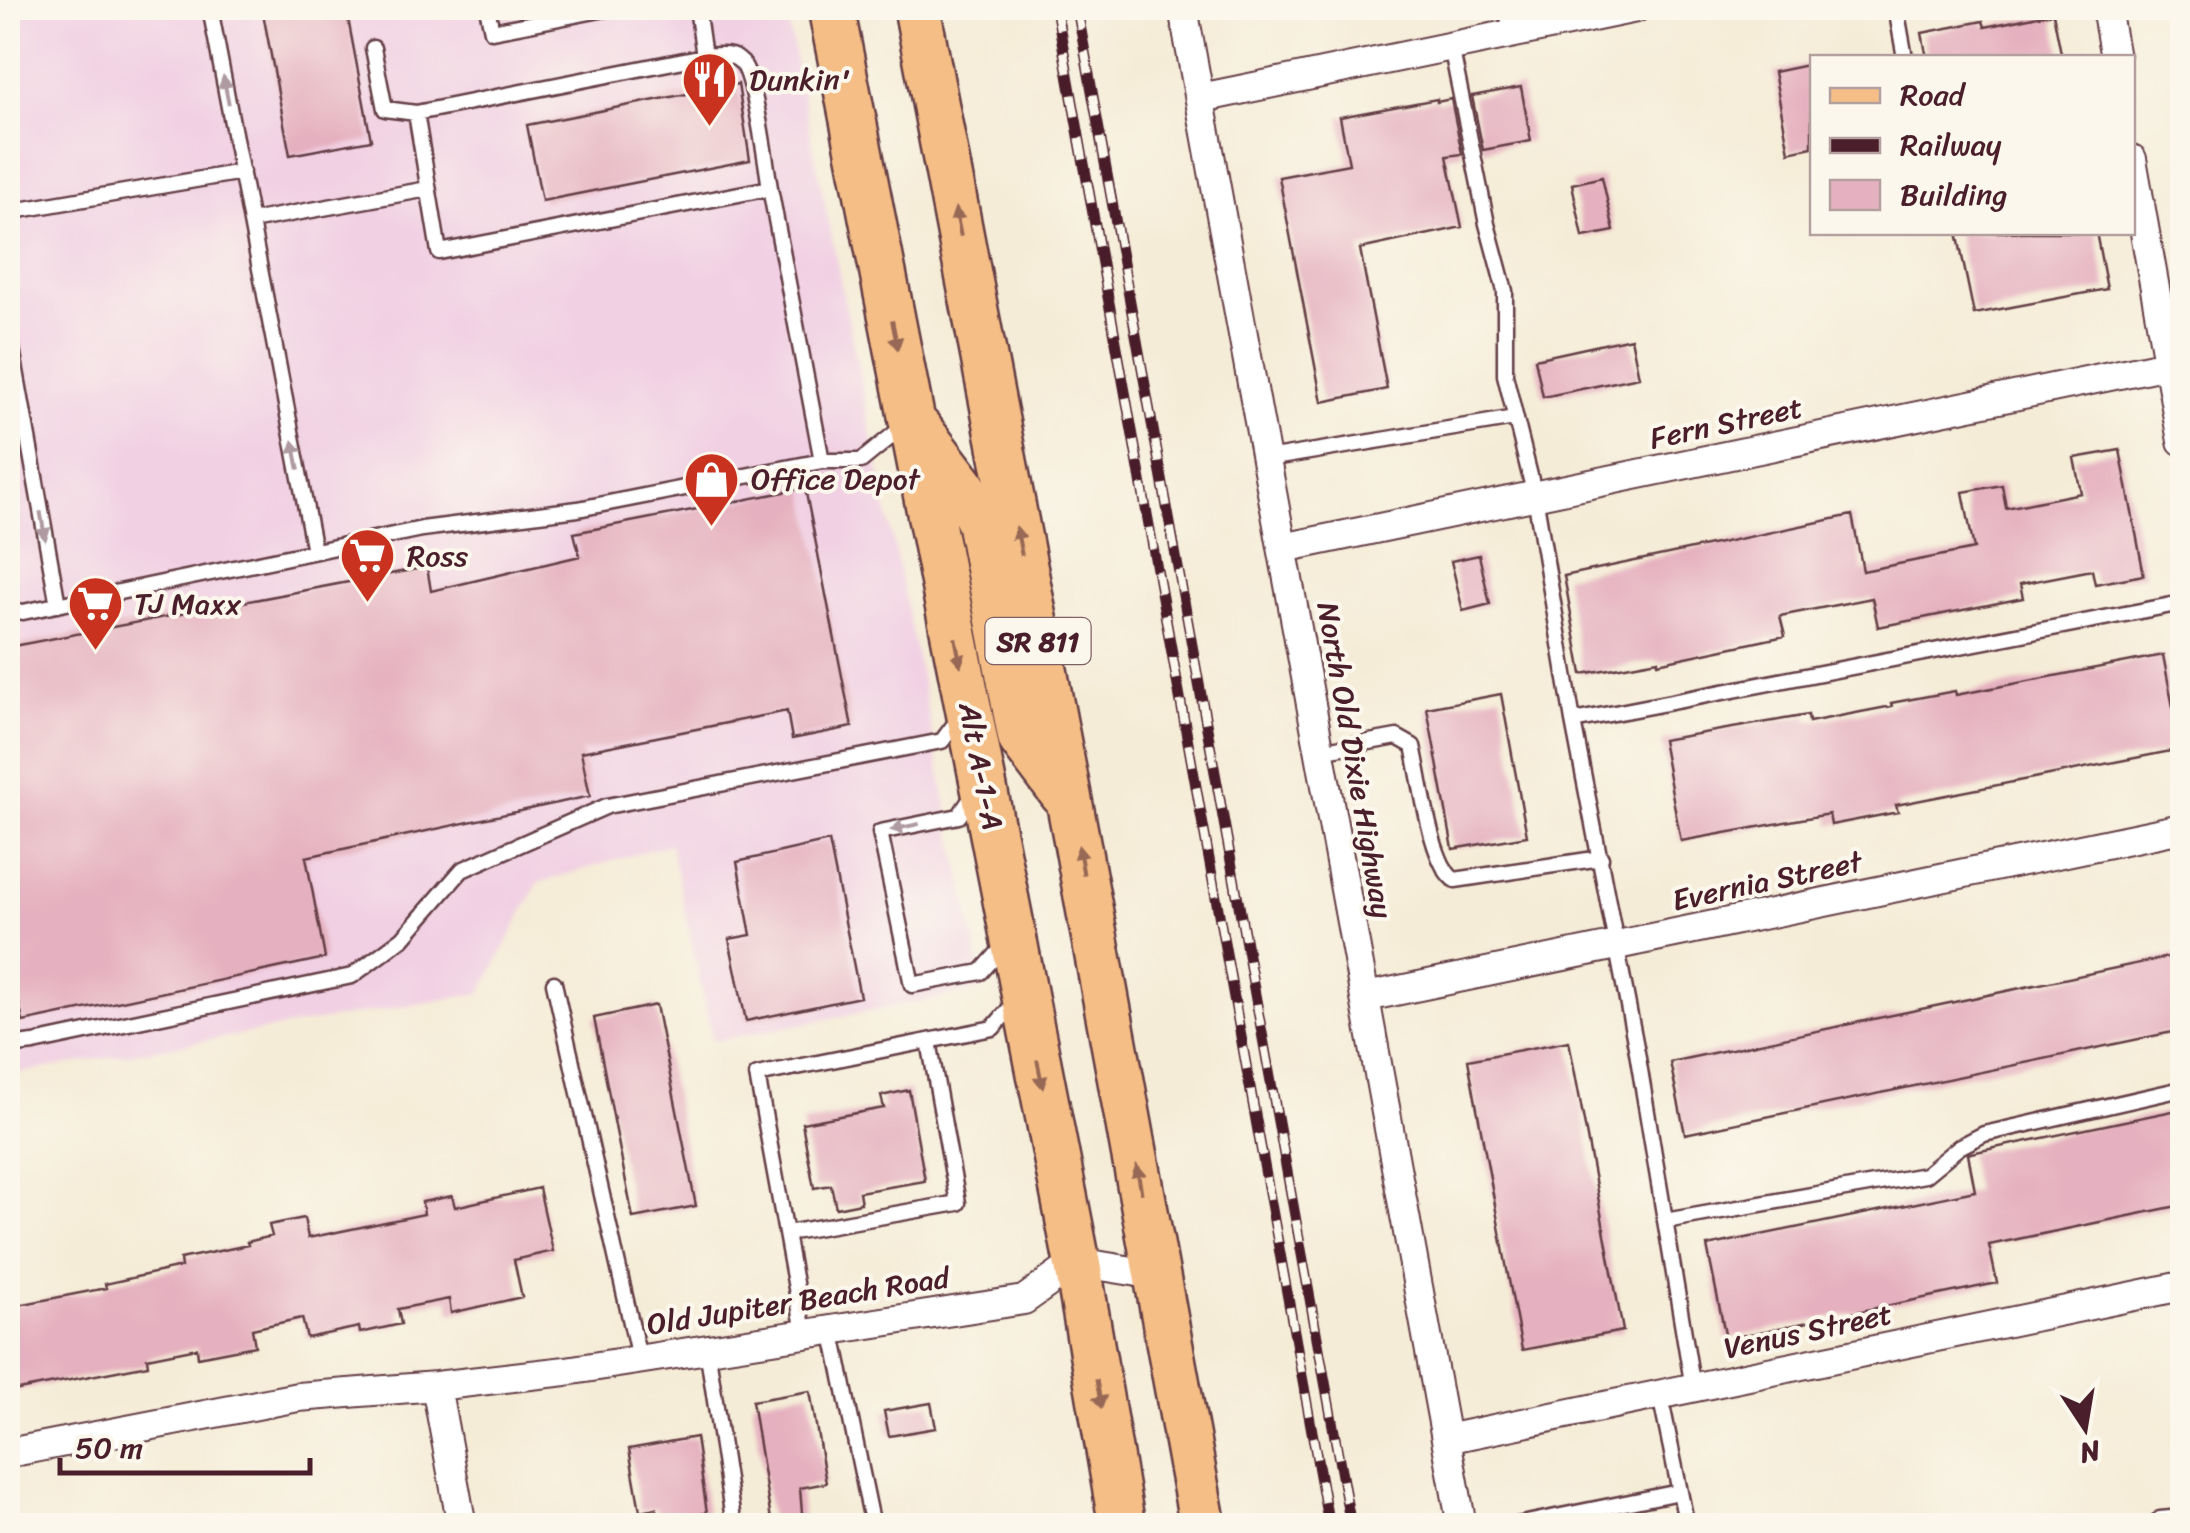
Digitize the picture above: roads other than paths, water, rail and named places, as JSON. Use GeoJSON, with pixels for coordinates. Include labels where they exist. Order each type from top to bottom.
{"type":"FeatureCollection","features":[{"type":"Feature","properties":{"kind":"main road","name":"Alt A-1-A"},"geometry":{"type":"LineString","coordinates":[[831,8],[1077,1262],[1122,1526]]}},
{"type":"Feature","properties":{"kind":"main road","name":"SR 811"},"geometry":{"type":"LineString","coordinates":[[917,8],[1203,1526]]}},
{"type":"Feature","properties":{"kind":"main road"},"geometry":{"type":"LineString","coordinates":[[912,419],[963,487],[980,523],[1021,738],[1069,802]]}},
{"type":"Feature","properties":{"kind":"street","name":"North Old Dixie Highway"},"geometry":{"type":"LineString","coordinates":[[1183,8],[1462,1526]]}},
{"type":"Feature","properties":{"kind":"street"},"geometry":{"type":"LineString","coordinates":[[1201,98],[1451,46],[1509,20],[1636,8]]}},
{"type":"Feature","properties":{"kind":"street"},"geometry":{"type":"LineString","coordinates":[[2106,8],[2114,55]]}},
{"type":"Feature","properties":{"kind":"street"},"geometry":{"type":"LineString","coordinates":[[2135,173],[2176,362],[2182,441]]}},
{"type":"Feature","properties":{"kind":"street","name":"Fern Street"},"geometry":{"type":"LineString","coordinates":[[1283,548],[2176,362]]}},
{"type":"Feature","properties":{"kind":"street","name":"Evernia Street"},"geometry":{"type":"LineString","coordinates":[[1366,997],[2182,828]]}},
{"type":"Feature","properties":{"kind":"street"},"geometry":{"type":"LineString","coordinates":[[1077,1262],[1157,1276]]}},
{"type":"Feature","properties":{"kind":"street","name":"Old Jupiter Beach Road"},"geometry":{"type":"LineString","coordinates":[[8,1454],[298,1397],[436,1386],[1024,1300],[1077,1262]]}},
{"type":"Feature","properties":{"kind":"street","name":"Venus Street"},"geometry":{"type":"LineString","coordinates":[[1446,1439],[2182,1286]]}},
{"type":"Feature","properties":{"kind":"street"},"geometry":{"type":"LineString","coordinates":[[436,1386],[462,1526]]}},
{"type":"Feature","properties":{"kind":"lane"},"geometry":{"type":"LineString","coordinates":[[210,8],[314,551]]}},
{"type":"Feature","properties":{"kind":"lane"},"geometry":{"type":"LineString","coordinates":[[487,8],[492,31],[612,8]]}},
{"type":"Feature","properties":{"kind":"lane"},"geometry":{"type":"LineString","coordinates":[[696,8],[704,56]]}},
{"type":"Feature","properties":{"kind":"lane"},"geometry":{"type":"LineString","coordinates":[[1896,8],[1904,55]]}},
{"type":"Feature","properties":{"kind":"lane"},"geometry":{"type":"LineString","coordinates":[[1451,46],[1487,224],[1505,291],[1505,374],[1534,496],[1693,1388]]}},
{"type":"Feature","properties":{"kind":"lane"},"geometry":{"type":"LineString","coordinates":[[373,48],[385,109],[416,113],[704,56],[725,54],[742,63],[750,82],[822,462]]}},
{"type":"Feature","properties":{"kind":"lane"},"geometry":{"type":"LineString","coordinates":[[416,113],[438,252],[770,188]]}},
{"type":"Feature","properties":{"kind":"lane"},"geometry":{"type":"LineString","coordinates":[[8,212],[242,172]]}},
{"type":"Feature","properties":{"kind":"lane"},"geometry":{"type":"LineString","coordinates":[[252,221],[428,189]]}},
{"type":"Feature","properties":{"kind":"lane"},"geometry":{"type":"LineString","coordinates":[[8,326],[58,604]]}},
{"type":"Feature","properties":{"kind":"lane"},"geometry":{"type":"LineString","coordinates":[[1267,459],[1516,418]]}},
{"type":"Feature","properties":{"kind":"lane"},"geometry":{"type":"LineString","coordinates":[[8,609],[23,612],[422,529],[578,509],[822,462],[861,461],[912,419]]}},
{"type":"Feature","properties":{"kind":"lane"},"geometry":{"type":"LineString","coordinates":[[1574,721],[2182,603]]}},
{"type":"Feature","properties":{"kind":"lane"},"geometry":{"type":"LineString","coordinates":[[8,1046],[352,976],[403,938],[462,870],[540,834],[607,806],[942,740],[969,705]]}},
{"type":"Feature","properties":{"kind":"lane"},"geometry":{"type":"LineString","coordinates":[[1320,751],[1396,737],[1408,741],[1413,746],[1438,857],[1448,876],[1456,880],[1600,858]]}},
{"type":"Feature","properties":{"kind":"lane"},"geometry":{"type":"LineString","coordinates":[[984,781],[958,816],[880,832],[912,985],[980,972],[1013,936]]}},
{"type":"Feature","properties":{"kind":"lane"},"geometry":{"type":"LineString","coordinates":[[554,983],[639,1358]]}},
{"type":"Feature","properties":{"kind":"lane"},"geometry":{"type":"LineString","coordinates":[[873,1526],[787,1233],[757,1075],[993,1028],[1024,992]]}},
{"type":"Feature","properties":{"kind":"lane"},"geometry":{"type":"LineString","coordinates":[[787,1233],[958,1203],[929,1041]]}},
{"type":"Feature","properties":{"kind":"lane"},"geometry":{"type":"LineString","coordinates":[[1666,1221],[1924,1174],[1959,1147],[1984,1134],[2182,1089]]}},
{"type":"Feature","properties":{"kind":"lane"},"geometry":{"type":"LineString","coordinates":[[707,1347],[734,1526]]}},
{"type":"Feature","properties":{"kind":"lane"},"geometry":{"type":"LineString","coordinates":[[1660,1395],[1687,1526]]}},
{"type":"Feature","properties":{"kind":"lane"},"geometry":{"type":"LineString","coordinates":[[1512,1526],[1679,1492]]}},
{"type":"Feature","properties":{"kind":"lane"},"geometry":{"type":"LineString","coordinates":[[2153,1526],[2160,1519],[2182,1517]]}},
{"type":"Feature","properties":{"kind":"railway"},"geometry":{"type":"LineString","coordinates":[[1056,8],[1329,1526]]}},
{"type":"Feature","properties":{"kind":"railway"},"geometry":{"type":"LineString","coordinates":[[1077,8],[1351,1526]]}},
{"type":"Feature","properties":{"kind":"place","name":"Dunkin'"},"geometry":{"type":"Point","coordinates":[710,129]}},
{"type":"Feature","properties":{"kind":"place","name":"Office Depot"},"geometry":{"type":"Point","coordinates":[712,528]}},
{"type":"Feature","properties":{"kind":"place","name":"Ross"},"geometry":{"type":"Point","coordinates":[368,605]}},
{"type":"Feature","properties":{"kind":"place","name":"TJ Maxx"},"geometry":{"type":"Point","coordinates":[95,653]}}]}
